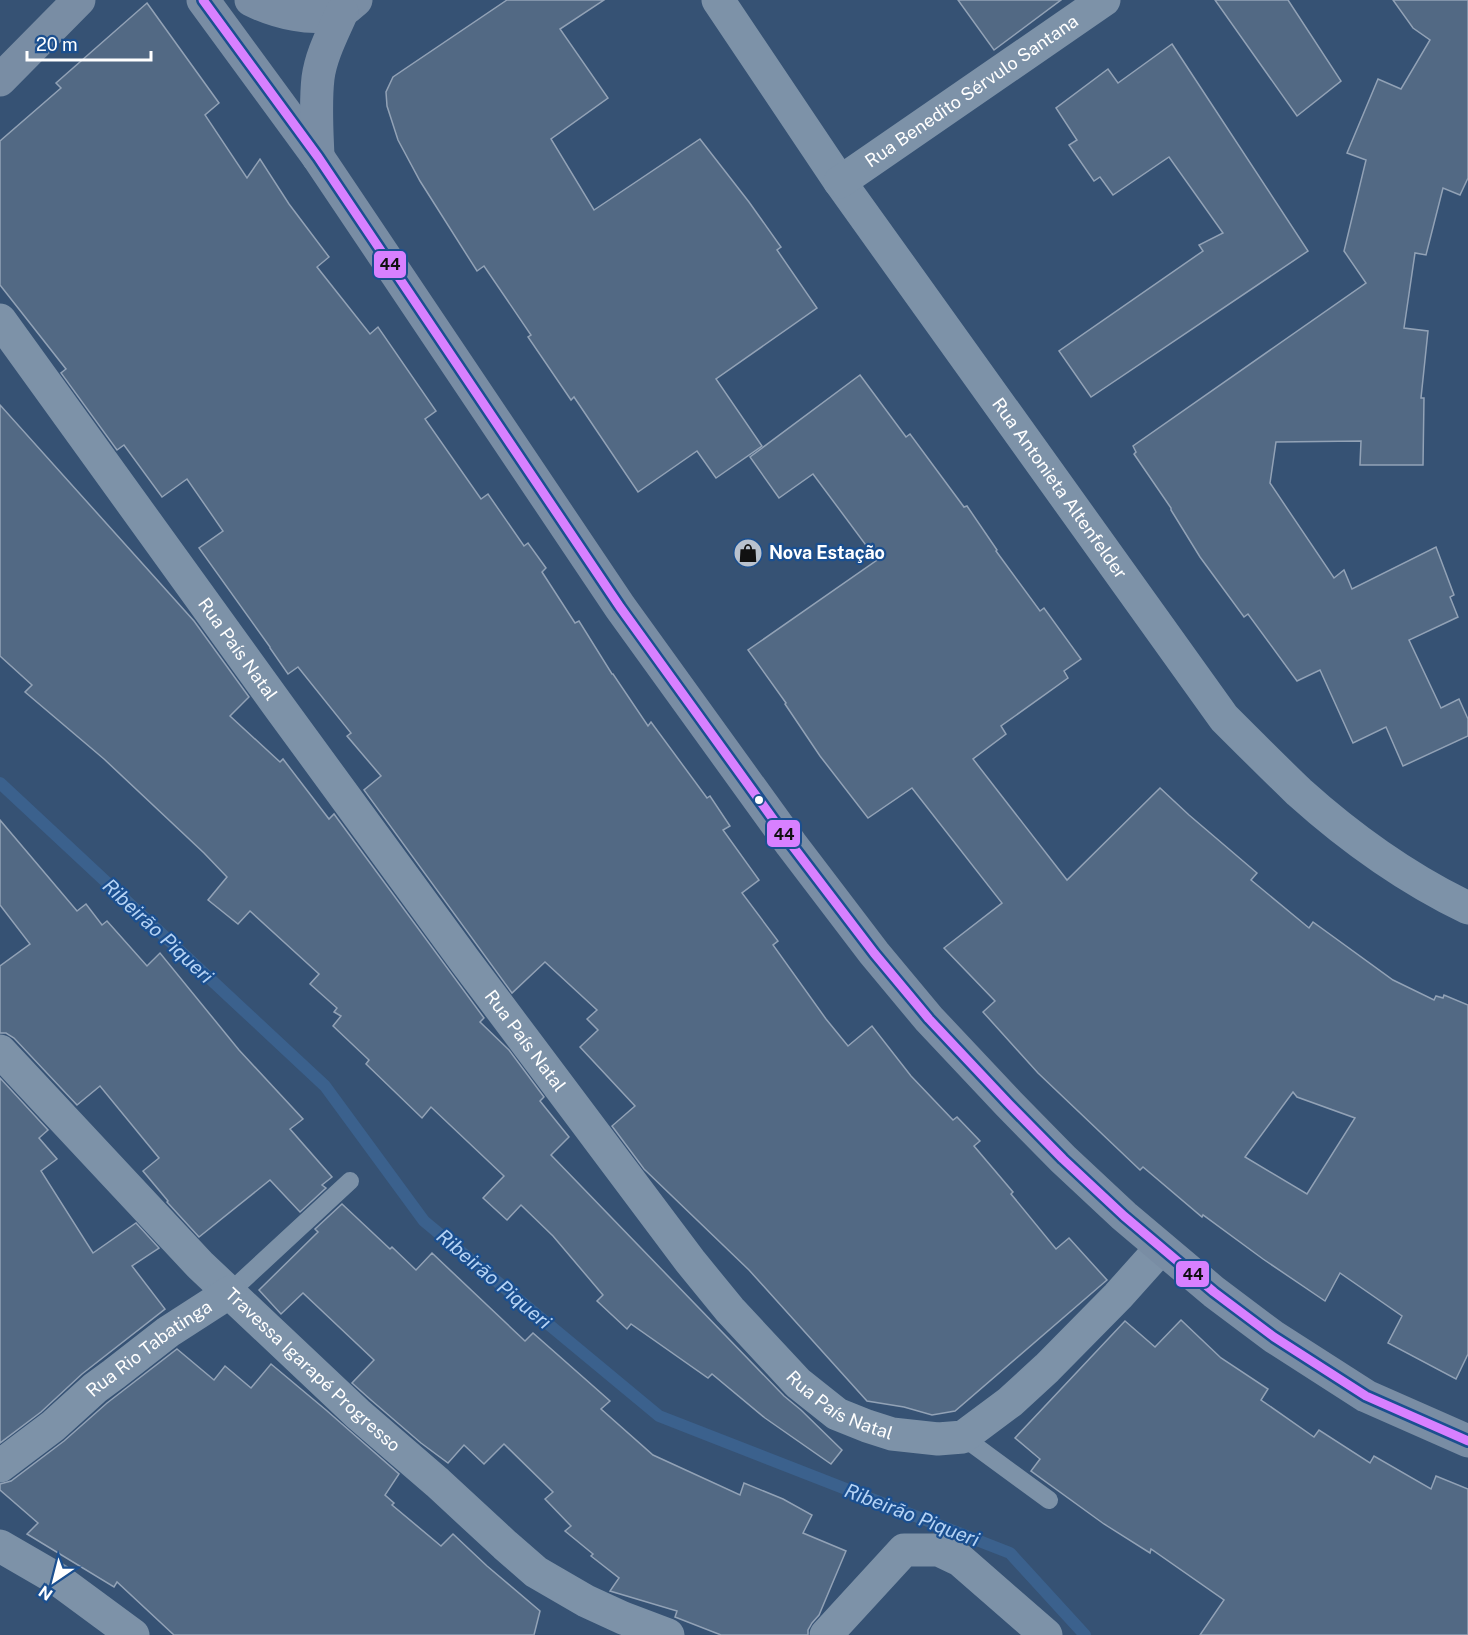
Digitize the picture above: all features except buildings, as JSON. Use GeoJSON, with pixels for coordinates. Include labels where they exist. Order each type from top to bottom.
{"type":"FeatureCollection","features":[{"type":"Feature","properties":{"kind":"main road"},"geometry":{"type":"LineString","coordinates":[[0,80],[79,0]]}},
{"type":"Feature","properties":{"kind":"main road"},"geometry":{"type":"LineString","coordinates":[[203,0],[318,157],[620,607],[791,844],[874,953],[929,1019],[1063,1159],[1124,1216],[1214,1293],[1274,1337],[1366,1396],[1468,1441]]}},
{"type":"Feature","properties":{"kind":"main road"},"geometry":{"type":"LineString","coordinates":[[251,0],[280,11],[302,16],[320,17],[349,6]]}},
{"type":"Feature","properties":{"kind":"main road"},"geometry":{"type":"LineString","coordinates":[[318,157],[316,111],[318,76],[324,54],[349,6]]}},
{"type":"Feature","properties":{"kind":"street","name":"Rua Antonieta Altenfelder"},"geometry":{"type":"LineString","coordinates":[[718,0],[840,182],[1224,718],[1301,793],[1369,849],[1444,897],[1468,908]]}},
{"type":"Feature","properties":{"kind":"street","name":"Rua Benedito Sérvulo Santana"},"geometry":{"type":"LineString","coordinates":[[840,182],[1104,0]]}},
{"type":"Feature","properties":{"kind":"street","name":"Rua País Natal"},"geometry":{"type":"LineString","coordinates":[[0,320],[465,961],[690,1261],[730,1310],[798,1383],[837,1414],[892,1434],[938,1439],[963,1437]]}},
{"type":"Feature","properties":{"kind":"street","name":"Travessa Igarapé Progresso"},"geometry":{"type":"LineString","coordinates":[[0,1051],[179,1243],[358,1414],[536,1572],[586,1602],[668,1635]]}},
{"type":"Feature","properties":{"kind":"street"},"geometry":{"type":"LineString","coordinates":[[963,1437],[1010,1402],[1047,1368],[1118,1296],[1161,1248]]}},
{"type":"Feature","properties":{"kind":"street","name":"Rua Rio Tabatinga"},"geometry":{"type":"LineString","coordinates":[[0,1466],[168,1332],[230,1292]]}},
{"type":"Feature","properties":{"kind":"street"},"geometry":{"type":"LineString","coordinates":[[0,1546],[57,1580],[133,1635]]}},
{"type":"Feature","properties":{"kind":"street"},"geometry":{"type":"LineString","coordinates":[[826,1635],[904,1550],[939,1550],[960,1560],[1046,1635]]}},
{"type":"Feature","properties":{"kind":"lane","name":"Rua Rio Tabatinga"},"geometry":{"type":"LineString","coordinates":[[230,1292],[350,1181]]}},
{"type":"Feature","properties":{"kind":"lane"},"geometry":{"type":"LineString","coordinates":[[963,1437],[1049,1500]]}},
{"type":"Feature","properties":{"kind":"waterway","name":"Ribeirão Piqueri"},"geometry":{"type":"LineString","coordinates":[[0,783],[325,1086],[424,1221],[659,1416],[1010,1553],[1085,1635]]}},
{"type":"Feature","properties":{"kind":"transit line","name":"44"},"geometry":{"type":"LineString","coordinates":[[203,0],[318,157],[620,607],[791,844],[874,953],[929,1019],[1063,1159],[1124,1216],[1214,1292],[1274,1337],[1366,1396],[1468,1441]]}},
{"type":"Feature","properties":{"kind":"place","name":"Nova Estação"},"geometry":{"type":"Point","coordinates":[748,553]}}]}
